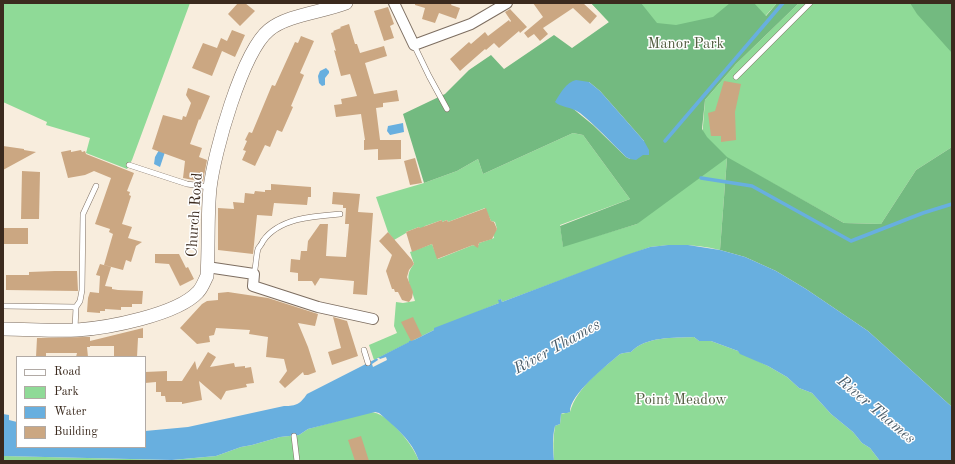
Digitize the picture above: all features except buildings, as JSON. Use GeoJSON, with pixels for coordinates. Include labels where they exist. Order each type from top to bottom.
{"type":"FeatureCollection","features":[{"type":"Feature","properties":{"kind":"street","name":"Church Road"},"geometry":{"type":"LineString","coordinates":[[3,329],[75,330],[113,326],[173,308],[189,300],[198,293],[207,276],[210,187],[216,154],[234,97],[254,49],[260,39],[269,30],[277,25],[346,3]]}},
{"type":"Feature","properties":{"kind":"street"},"geometry":{"type":"LineString","coordinates":[[394,3],[414,45],[471,24],[507,3]]}},
{"type":"Feature","properties":{"kind":"street"},"geometry":{"type":"LineString","coordinates":[[207,267],[254,274],[253,286],[318,307],[373,319]]}},
{"type":"Feature","properties":{"kind":"lane"},"geometry":{"type":"LineString","coordinates":[[736,77],[810,3]]}},
{"type":"Feature","properties":{"kind":"lane"},"geometry":{"type":"LineString","coordinates":[[414,45],[447,109]]}},
{"type":"Feature","properties":{"kind":"lane"},"geometry":{"type":"LineString","coordinates":[[129,165],[187,184],[210,187]]}},
{"type":"Feature","properties":{"kind":"lane"},"geometry":{"type":"LineString","coordinates":[[75,330],[76,307],[80,301],[82,290],[84,214],[96,186]]}},
{"type":"Feature","properties":{"kind":"lane"},"geometry":{"type":"LineString","coordinates":[[254,274],[258,249],[266,236],[281,226],[293,221],[325,215],[340,214]]}},
{"type":"Feature","properties":{"kind":"lane"},"geometry":{"type":"LineString","coordinates":[[3,306],[76,307]]}},
{"type":"Feature","properties":{"kind":"lane"},"geometry":{"type":"LineString","coordinates":[[364,350],[368,363]]}},
{"type":"Feature","properties":{"kind":"lane"},"geometry":{"type":"LineString","coordinates":[[294,436],[296,461]]}},
{"type":"Feature","properties":{"kind":"green space"},"geometry":{"type":"Polygon","coordinates":[[[3,3],[190,3],[132,160],[127,169],[86,153],[90,138],[46,125],[47,122],[3,102],[3,3]]]}},
{"type":"Feature","properties":{"kind":"green space","name":"Manor Park"},"geometry":{"type":"Polygon","coordinates":[[[591,3],[777,3],[686,105],[591,3]]]}},
{"type":"Feature","properties":{"kind":"green space"},"geometry":{"type":"Polygon","coordinates":[[[591,3],[641,3],[657,23],[676,25],[713,17],[730,3],[754,3],[766,16],[777,3],[799,3],[736,64],[705,100],[702,129],[707,137],[727,157],[844,223],[881,224],[916,170],[952,147],[952,407],[868,331],[806,289],[776,271],[745,257],[720,250],[727,158],[637,224],[563,247],[560,226],[630,199],[583,135],[573,133],[483,174],[478,159],[457,171],[424,183],[403,114],[445,94],[469,70],[491,55],[504,69],[554,35],[572,48],[609,22],[591,3]],[[589,82],[571,107],[630,159],[644,141],[600,91],[589,82]]]}},
{"type":"Feature","properties":{"kind":"green space"},"geometry":{"type":"Polygon","coordinates":[[[799,3],[918,3],[952,49],[952,147],[916,170],[881,224],[844,223],[727,158],[720,250],[685,245],[650,247],[502,302],[501,299],[499,300],[499,303],[434,330],[374,360],[369,345],[397,333],[394,326],[396,302],[403,303],[415,301],[408,277],[414,264],[410,252],[432,244],[438,259],[473,245],[479,245],[479,243],[494,238],[493,234],[497,229],[495,222],[491,221],[485,208],[448,222],[447,220],[442,222],[442,220],[425,226],[421,230],[419,227],[406,232],[394,240],[388,232],[376,197],[424,183],[457,171],[478,159],[483,174],[573,133],[583,135],[630,199],[560,225],[563,246],[637,224],[702,139],[705,100],[736,64],[799,3]]]}},
{"type":"Feature","properties":{"kind":"green space"},"geometry":{"type":"Polygon","coordinates":[[[910,3],[952,3],[952,53],[917,14],[910,3]]]}},
{"type":"Feature","properties":{"kind":"green space","name":"Point Meadow"},"geometry":{"type":"Polygon","coordinates":[[[694,337],[699,341],[711,341],[738,351],[787,377],[799,388],[812,393],[831,414],[853,432],[862,443],[870,448],[880,461],[554,461],[553,444],[555,426],[560,424],[561,414],[570,412],[578,395],[590,380],[620,354],[631,352],[644,343],[652,340],[694,337]]]}},
{"type":"Feature","properties":{"kind":"green space"},"geometry":{"type":"Polygon","coordinates":[[[370,412],[377,413],[384,417],[399,430],[412,447],[419,461],[3,461],[3,456],[172,460],[216,456],[241,447],[280,437],[299,435],[308,429],[370,412]]]}},
{"type":"Feature","properties":{"kind":"water"},"geometry":{"type":"Polygon","coordinates":[[[326,68],[329,73],[325,78],[325,85],[322,86],[319,83],[318,76],[320,71],[326,68]]]}},
{"type":"Feature","properties":{"kind":"water"},"geometry":{"type":"Polygon","coordinates":[[[576,80],[589,82],[600,91],[644,141],[649,150],[649,155],[643,155],[636,160],[626,157],[580,113],[555,102],[566,86],[572,81],[576,80]]]}},
{"type":"Feature","properties":{"kind":"water"},"geometry":{"type":"Polygon","coordinates":[[[403,123],[404,132],[390,135],[387,131],[388,126],[403,123]]]}},
{"type":"Feature","properties":{"kind":"water"},"geometry":{"type":"Polygon","coordinates":[[[159,150],[165,152],[160,167],[154,164],[155,157],[159,150]]]}},
{"type":"Feature","properties":{"kind":"water","name":"River Thames"},"geometry":{"type":"Polygon","coordinates":[[[688,245],[720,250],[745,257],[776,271],[806,289],[868,331],[952,407],[952,461],[880,461],[870,448],[862,443],[853,432],[831,414],[812,393],[799,388],[787,377],[768,366],[740,354],[738,351],[711,341],[699,341],[694,337],[652,340],[644,343],[631,352],[620,354],[598,373],[576,397],[571,405],[570,412],[561,414],[560,424],[555,426],[553,444],[554,461],[419,461],[416,453],[402,434],[379,413],[375,412],[308,429],[299,435],[280,437],[241,447],[216,456],[172,460],[3,456],[3,414],[9,415],[9,420],[16,422],[16,448],[146,448],[146,431],[188,427],[284,406],[292,406],[300,402],[307,394],[409,341],[434,330],[434,328],[499,303],[498,300],[501,299],[502,302],[650,247],[688,245]]]}},
{"type":"Feature","properties":{"kind":"pier"},"geometry":{"type":"Polygon","coordinates":[[[386,357],[387,360],[373,367],[372,364],[378,360],[377,358],[380,359],[386,357]]]}},
{"type":"Feature","properties":{"kind":"waterway"},"geometry":{"type":"LineString","coordinates":[[665,141],[783,3]]}},
{"type":"Feature","properties":{"kind":"waterway"},"geometry":{"type":"LineString","coordinates":[[701,178],[752,186],[851,241],[923,213],[952,204]]}}]}
